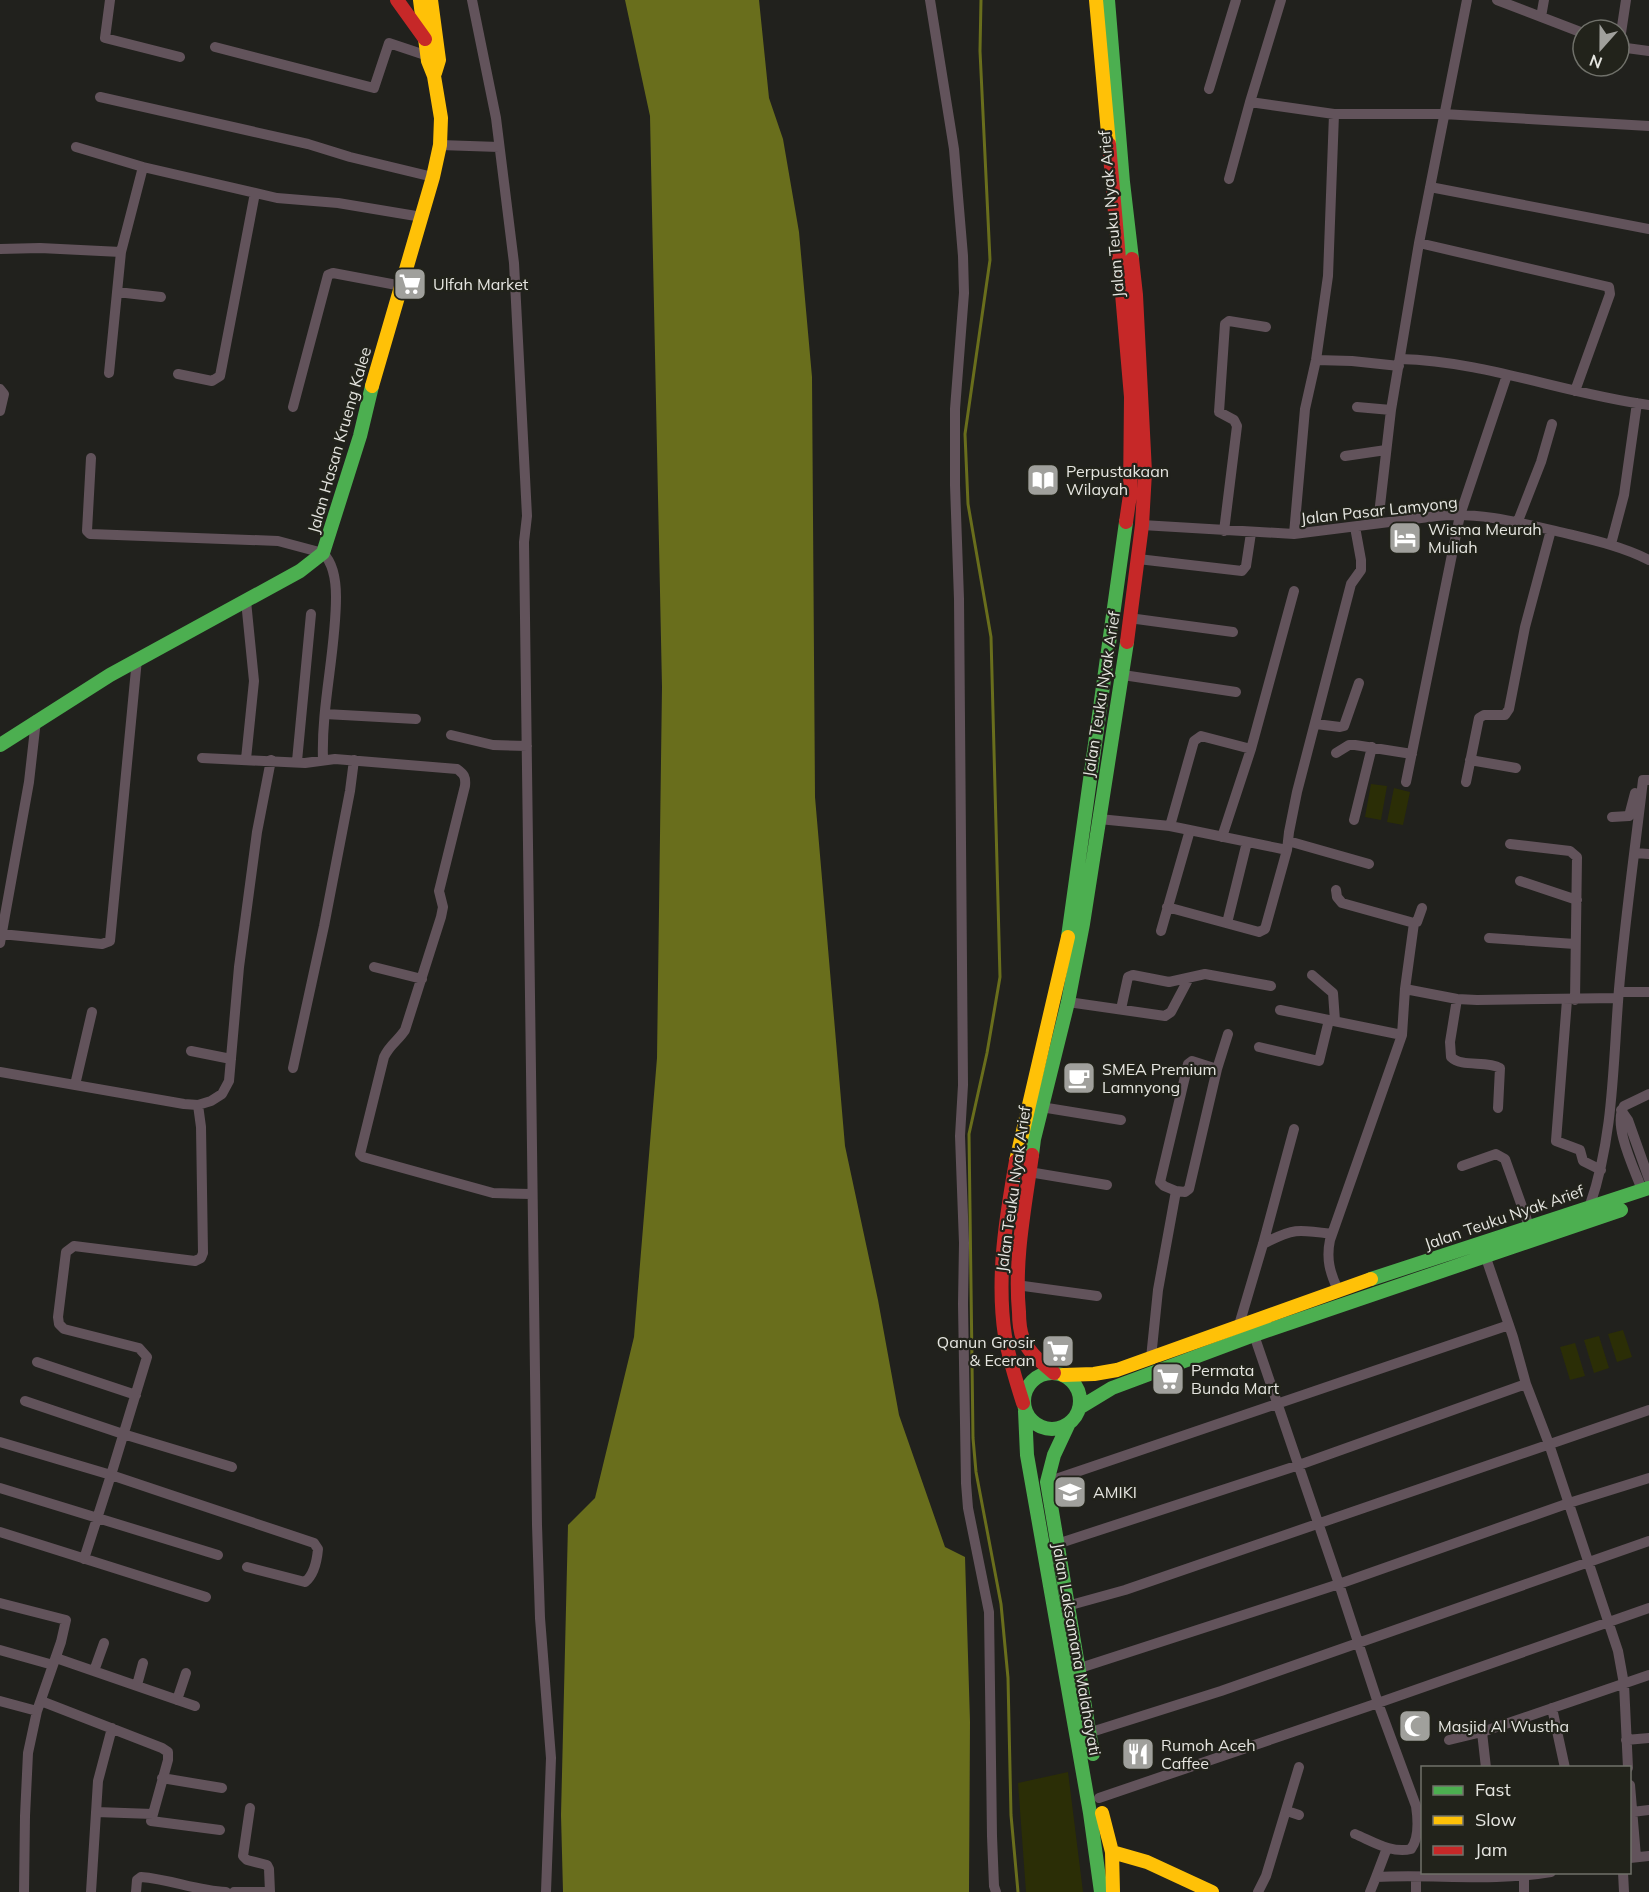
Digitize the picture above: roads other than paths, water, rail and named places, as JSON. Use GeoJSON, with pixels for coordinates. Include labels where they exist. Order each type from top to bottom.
{"type":"FeatureCollection","features":[{"type":"Feature","properties":{"kind":"main road"},"geometry":{"type":"LineString","coordinates":[[397,0],[427,49]]}},
{"type":"Feature","properties":{"kind":"main road"},"geometry":{"type":"LineString","coordinates":[[420,0],[427,49],[434,76]]}},
{"type":"Feature","properties":{"kind":"main road"},"geometry":{"type":"LineString","coordinates":[[431,0],[439,60],[434,76]]}},
{"type":"Feature","properties":{"kind":"main road","name":"Jalan Teuku Nyak Arief"},"geometry":{"type":"LineString","coordinates":[[1024,1407],[1013,1371],[1004,1328],[1002,1292],[1004,1251],[1015,1169],[1027,1107],[1077,923],[1099,819],[1123,675],[1142,525],[1145,472],[1143,394],[1136,295],[1120,200],[1096,0]]}},
{"type":"Feature","properties":{"kind":"main road","name":"Jalan Teuku Nyak Arief"},"geometry":{"type":"LineString","coordinates":[[1108,0],[1131,397],[1130,495],[1068,1002],[1041,1107],[1022,1219],[1016,1285],[1023,1339],[1034,1356],[1058,1374],[1104,1372],[1151,1358],[1338,1290],[1590,1205],[1647,1189]]}},
{"type":"Feature","properties":{"kind":"main road","name":"Jalan Hasan Krueng Kalee"},"geometry":{"type":"LineString","coordinates":[[0,745],[36,720],[137,659],[300,571],[323,553],[360,436],[443,145],[434,76]]}},
{"type":"Feature","properties":{"kind":"main road","name":"Jalan Teuku Nyak Arief"},"geometry":{"type":"LineString","coordinates":[[1079,1408],[1112,1388],[1254,1335],[1485,1255],[1647,1189]]}},
{"type":"Feature","properties":{"kind":"main road"},"geometry":{"type":"LineString","coordinates":[[1046,1373],[1058,1374],[1075,1385],[1078,1392],[1079,1408],[1069,1423],[1055,1429],[1034,1423],[1024,1407],[1027,1387],[1032,1380],[1046,1373]]}},
{"type":"Feature","properties":{"kind":"main road","name":"Jalan Laksamana Malahayati"},"geometry":{"type":"LineString","coordinates":[[1024,1407],[1027,1455],[1063,1668],[1083,1734],[1112,1852],[1113,1892]]}},
{"type":"Feature","properties":{"kind":"main road","name":"Jalan Laksamana Malahayati"},"geometry":{"type":"LineString","coordinates":[[1069,1423],[1054,1455],[1047,1482],[1077,1669],[1101,1892]]}},
{"type":"Feature","properties":{"kind":"main road"},"geometry":{"type":"LineString","coordinates":[[1112,1852],[1147,1862],[1212,1892]]}},
{"type":"Feature","properties":{"kind":"street"},"geometry":{"type":"LineString","coordinates":[[110,0],[105,38],[180,57]]}},
{"type":"Feature","properties":{"kind":"street"},"geometry":{"type":"LineString","coordinates":[[472,0],[496,118],[514,263],[527,516],[524,542],[531,1194],[540,1618],[551,1758],[546,1892]]}},
{"type":"Feature","properties":{"kind":"street"},"geometry":{"type":"LineString","coordinates":[[930,0],[954,149],[963,256],[964,315],[955,409],[955,485],[959,599],[963,1074],[960,1136],[964,1243],[964,1436],[968,1508],[989,1612],[992,1836],[996,1892]]}},
{"type":"Feature","properties":{"kind":"street"},"geometry":{"type":"LineString","coordinates":[[1209,89],[1236,0]]}},
{"type":"Feature","properties":{"kind":"street"},"geometry":{"type":"LineString","coordinates":[[1228,179],[1281,0]]}},
{"type":"Feature","properties":{"kind":"street"},"geometry":{"type":"LineString","coordinates":[[1378,523],[1391,410],[1419,243],[1467,0]]}},
{"type":"Feature","properties":{"kind":"street"},"geometry":{"type":"LineString","coordinates":[[1497,0],[1571,28]]}},
{"type":"Feature","properties":{"kind":"street"},"geometry":{"type":"LineString","coordinates":[[1541,17],[1544,0]]}},
{"type":"Feature","properties":{"kind":"street"},"geometry":{"type":"LineString","coordinates":[[1623,18],[1626,0]]}},
{"type":"Feature","properties":{"kind":"street"},"geometry":{"type":"LineString","coordinates":[[215,47],[374,88],[389,43],[427,49]]}},
{"type":"Feature","properties":{"kind":"street"},"geometry":{"type":"LineString","coordinates":[[1631,48],[1649,51]]}},
{"type":"Feature","properties":{"kind":"street"},"geometry":{"type":"LineString","coordinates":[[100,97],[308,144],[350,158],[433,177]]}},
{"type":"Feature","properties":{"kind":"street"},"geometry":{"type":"LineString","coordinates":[[1250,102],[1334,114],[1443,114],[1649,126]]}},
{"type":"Feature","properties":{"kind":"street"},"geometry":{"type":"LineString","coordinates":[[1294,534],[1305,409],[1316,360],[1328,276],[1334,114]]}},
{"type":"Feature","properties":{"kind":"street"},"geometry":{"type":"LineString","coordinates":[[443,145],[499,147]]}},
{"type":"Feature","properties":{"kind":"street"},"geometry":{"type":"LineString","coordinates":[[76,147],[143,167],[255,193],[287,199],[338,202],[422,217]]}},
{"type":"Feature","properties":{"kind":"street"},"geometry":{"type":"LineString","coordinates":[[108,373],[121,252],[143,167]]}},
{"type":"Feature","properties":{"kind":"street"},"geometry":{"type":"LineString","coordinates":[[1430,187],[1649,229]]}},
{"type":"Feature","properties":{"kind":"street"},"geometry":{"type":"LineString","coordinates":[[178,374],[212,381],[220,376],[255,193]]}},
{"type":"Feature","properties":{"kind":"street"},"geometry":{"type":"LineString","coordinates":[[1419,243],[1609,287],[1610,294],[1575,391]]}},
{"type":"Feature","properties":{"kind":"street"},"geometry":{"type":"LineString","coordinates":[[0,249],[40,248],[121,252]]}},
{"type":"Feature","properties":{"kind":"street"},"geometry":{"type":"LineString","coordinates":[[293,407],[328,275],[333,273],[402,286]]}},
{"type":"Feature","properties":{"kind":"street"},"geometry":{"type":"LineString","coordinates":[[117,292],[160,297]]}},
{"type":"Feature","properties":{"kind":"street"},"geometry":{"type":"LineString","coordinates":[[1224,531],[1237,426],[1234,420],[1219,412],[1225,324],[1229,321],[1266,327]]}},
{"type":"Feature","properties":{"kind":"street"},"geometry":{"type":"LineString","coordinates":[[1316,360],[1400,363],[1428,360],[1468,365],[1575,391],[1649,405]]}},
{"type":"Feature","properties":{"kind":"street"},"geometry":{"type":"LineString","coordinates":[[1406,782],[1460,515],[1507,375]]}},
{"type":"Feature","properties":{"kind":"street"},"geometry":{"type":"LineString","coordinates":[[0,389],[4,394],[0,411]]}},
{"type":"Feature","properties":{"kind":"street"},"geometry":{"type":"LineString","coordinates":[[1611,544],[1624,495],[1637,403]]}},
{"type":"Feature","properties":{"kind":"street"},"geometry":{"type":"LineString","coordinates":[[1357,407],[1391,410]]}},
{"type":"Feature","properties":{"kind":"street"},"geometry":{"type":"LineString","coordinates":[[1518,521],[1541,462],[1552,424]]}},
{"type":"Feature","properties":{"kind":"street"},"geometry":{"type":"LineString","coordinates":[[1345,456],[1386,450]]}},
{"type":"Feature","properties":{"kind":"street"},"geometry":{"type":"LineString","coordinates":[[91,458],[87,531],[90,534],[278,542],[323,553],[328,558],[332,567],[336,596],[323,760]]}},
{"type":"Feature","properties":{"kind":"street","name":"Jalan Pasar Lamyong"},"geometry":{"type":"LineString","coordinates":[[1142,525],[1294,534],[1460,515],[1518,521],[1611,544],[1649,560]]}},
{"type":"Feature","properties":{"kind":"street"},"geometry":{"type":"LineString","coordinates":[[1167,907],[1259,932],[1265,929],[1288,846],[1297,792],[1351,585],[1361,570],[1355,527]]}},
{"type":"Feature","properties":{"kind":"street"},"geometry":{"type":"LineString","coordinates":[[1466,782],[1479,718],[1485,715],[1505,715],[1509,709],[1525,627],[1551,530]]}},
{"type":"Feature","properties":{"kind":"street"},"geometry":{"type":"LineString","coordinates":[[1138,559],[1242,571],[1246,566],[1251,533]]}},
{"type":"Feature","properties":{"kind":"street"},"geometry":{"type":"LineString","coordinates":[[1222,837],[1251,749],[1294,591]]}},
{"type":"Feature","properties":{"kind":"street"},"geometry":{"type":"LineString","coordinates":[[246,601],[254,681],[246,759]]}},
{"type":"Feature","properties":{"kind":"street"},"geometry":{"type":"LineString","coordinates":[[297,761],[311,614]]}},
{"type":"Feature","properties":{"kind":"street"},"geometry":{"type":"LineString","coordinates":[[1129,618],[1233,632]]}},
{"type":"Feature","properties":{"kind":"street"},"geometry":{"type":"LineString","coordinates":[[36,720],[29,782],[1,938],[102,945],[110,941],[137,659]]}},
{"type":"Feature","properties":{"kind":"street"},"geometry":{"type":"LineString","coordinates":[[1123,675],[1236,692]]}},
{"type":"Feature","properties":{"kind":"street"},"geometry":{"type":"LineString","coordinates":[[1316,724],[1344,726],[1359,683]]}},
{"type":"Feature","properties":{"kind":"street"},"geometry":{"type":"LineString","coordinates":[[325,714],[416,719]]}},
{"type":"Feature","properties":{"kind":"street"},"geometry":{"type":"LineString","coordinates":[[451,735],[493,745],[527,746]]}},
{"type":"Feature","properties":{"kind":"street"},"geometry":{"type":"LineString","coordinates":[[1170,826],[1194,741],[1201,736],[1251,749]]}},
{"type":"Feature","properties":{"kind":"street"},"geometry":{"type":"LineString","coordinates":[[1336,753],[1351,745],[1412,754]]}},
{"type":"Feature","properties":{"kind":"street"},"geometry":{"type":"LineString","coordinates":[[1354,820],[1372,747]]}},
{"type":"Feature","properties":{"kind":"street"},"geometry":{"type":"LineString","coordinates":[[202,758],[313,762],[354,760],[457,769],[463,773],[466,778],[439,891],[443,907],[441,917],[405,1030],[392,1042],[384,1057],[360,1155],[502,1195],[531,1194]]}},
{"type":"Feature","properties":{"kind":"street"},"geometry":{"type":"LineString","coordinates":[[0,1072],[198,1105],[222,1094],[228,1081],[242,944],[257,832],[271,760]]}},
{"type":"Feature","properties":{"kind":"street"},"geometry":{"type":"LineString","coordinates":[[293,1068],[339,847],[354,760]]}},
{"type":"Feature","properties":{"kind":"street"},"geometry":{"type":"LineString","coordinates":[[1470,760],[1516,768]]}},
{"type":"Feature","properties":{"kind":"street"},"geometry":{"type":"LineString","coordinates":[[1590,1205],[1601,1170],[1614,1074],[1618,995],[1629,887],[1646,780],[1636,783],[1633,806],[1629,816],[1612,817]]}},
{"type":"Feature","properties":{"kind":"street"},"geometry":{"type":"LineString","coordinates":[[1099,819],[1170,826],[1247,842],[1288,846],[1369,864]]}},
{"type":"Feature","properties":{"kind":"street"},"geometry":{"type":"LineString","coordinates":[[1161,931],[1190,830]]}},
{"type":"Feature","properties":{"kind":"street"},"geometry":{"type":"LineString","coordinates":[[1227,923],[1247,842]]}},
{"type":"Feature","properties":{"kind":"street"},"geometry":{"type":"LineString","coordinates":[[1510,844],[1570,851],[1577,857],[1577,900],[1571,1000],[1556,1141],[1580,1150],[1583,1161],[1601,1170]]}},
{"type":"Feature","properties":{"kind":"street"},"geometry":{"type":"LineString","coordinates":[[1635,853],[1649,854]]}},
{"type":"Feature","properties":{"kind":"street"},"geometry":{"type":"LineString","coordinates":[[1520,881],[1577,900]]}},
{"type":"Feature","properties":{"kind":"street"},"geometry":{"type":"LineString","coordinates":[[1336,890],[1337,897],[1342,903],[1414,923],[1418,922],[1422,908]]}},
{"type":"Feature","properties":{"kind":"street"},"geometry":{"type":"LineString","coordinates":[[1338,1290],[1331,1275],[1328,1247],[1401,1035],[1414,923]]}},
{"type":"Feature","properties":{"kind":"street"},"geometry":{"type":"LineString","coordinates":[[1489,938],[1575,944]]}},
{"type":"Feature","properties":{"kind":"street"},"geometry":{"type":"LineString","coordinates":[[374,967],[422,979]]}},
{"type":"Feature","properties":{"kind":"street"},"geometry":{"type":"LineString","coordinates":[[1121,1009],[1128,977],[1133,975],[1169,982],[1205,974],[1271,986]]}},
{"type":"Feature","properties":{"kind":"street"},"geometry":{"type":"LineString","coordinates":[[1259,1047],[1318,1061],[1332,1021],[1333,993],[1312,975]]}},
{"type":"Feature","properties":{"kind":"street"},"geometry":{"type":"LineString","coordinates":[[1068,1002],[1169,1015],[1189,978]]}},
{"type":"Feature","properties":{"kind":"street"},"geometry":{"type":"LineString","coordinates":[[1406,989],[1457,999],[1571,1000],[1649,992]]}},
{"type":"Feature","properties":{"kind":"street"},"geometry":{"type":"LineString","coordinates":[[1457,999],[1450,1042],[1451,1057],[1457,1061],[1492,1064],[1500,1068],[1498,1108]]}},
{"type":"Feature","properties":{"kind":"street"},"geometry":{"type":"LineString","coordinates":[[1280,1010],[1401,1035]]}},
{"type":"Feature","properties":{"kind":"street"},"geometry":{"type":"LineString","coordinates":[[75,1085],[92,1012]]}},
{"type":"Feature","properties":{"kind":"street"},"geometry":{"type":"LineString","coordinates":[[1217,1069],[1192,1061],[1188,1064],[1160,1182],[1176,1191],[1185,1192],[1189,1189],[1217,1069],[1228,1034]]}},
{"type":"Feature","properties":{"kind":"street"},"geometry":{"type":"LineString","coordinates":[[190,1051],[231,1059]]}},
{"type":"Feature","properties":{"kind":"street"},"geometry":{"type":"LineString","coordinates":[[1647,1189],[1620,1122],[1621,1110],[1627,1104],[1649,1094]]}},
{"type":"Feature","properties":{"kind":"street"},"geometry":{"type":"LineString","coordinates":[[84,1559],[147,1357],[143,1350],[64,1329],[59,1324],[65,1257],[68,1249],[74,1246],[195,1261],[201,1258],[203,1253],[201,1127],[198,1105]]}},
{"type":"Feature","properties":{"kind":"street"},"geometry":{"type":"LineString","coordinates":[[1041,1107],[1121,1120]]}},
{"type":"Feature","properties":{"kind":"street"},"geometry":{"type":"LineString","coordinates":[[1239,1325],[1294,1129]]}},
{"type":"Feature","properties":{"kind":"street"},"geometry":{"type":"LineString","coordinates":[[1462,1166],[1496,1154],[1501,1155],[1505,1159],[1529,1226]]}},
{"type":"Feature","properties":{"kind":"street"},"geometry":{"type":"LineString","coordinates":[[1029,1172],[1107,1185]]}},
{"type":"Feature","properties":{"kind":"street"},"geometry":{"type":"LineString","coordinates":[[1151,1358],[1156,1300],[1176,1191]]}},
{"type":"Feature","properties":{"kind":"street"},"geometry":{"type":"LineString","coordinates":[[1263,1244],[1285,1232],[1302,1230],[1332,1234]]}},
{"type":"Feature","properties":{"kind":"street"},"geometry":{"type":"LineString","coordinates":[[1485,1255],[1526,1384],[1549,1444],[1618,1651],[1624,1684],[1628,1766]]}},
{"type":"Feature","properties":{"kind":"street"},"geometry":{"type":"LineString","coordinates":[[1016,1285],[1096,1296]]}},
{"type":"Feature","properties":{"kind":"street"},"geometry":{"type":"LineString","coordinates":[[1047,1482],[1509,1325]]}},
{"type":"Feature","properties":{"kind":"street"},"geometry":{"type":"LineString","coordinates":[[1254,1335],[1417,1813],[1413,1848],[1407,1851],[1388,1848],[1354,1834]]}},
{"type":"Feature","properties":{"kind":"street"},"geometry":{"type":"LineString","coordinates":[[37,1362],[136,1395]]}},
{"type":"Feature","properties":{"kind":"street"},"geometry":{"type":"LineString","coordinates":[[1057,1544],[1299,1465],[1526,1384]]}},
{"type":"Feature","properties":{"kind":"street"},"geometry":{"type":"LineString","coordinates":[[25,1401],[232,1467]]}},
{"type":"Feature","properties":{"kind":"street"},"geometry":{"type":"LineString","coordinates":[[1067,1606],[1125,1590],[1649,1410]]}},
{"type":"Feature","properties":{"kind":"street"},"geometry":{"type":"LineString","coordinates":[[0,1442],[111,1475],[314,1543],[318,1549],[314,1568],[306,1582],[247,1567]]}},
{"type":"Feature","properties":{"kind":"street"},"geometry":{"type":"LineString","coordinates":[[1077,1669],[1339,1584],[1569,1503],[1649,1478]]}},
{"type":"Feature","properties":{"kind":"street"},"geometry":{"type":"LineString","coordinates":[[0,1488],[218,1555]]}},
{"type":"Feature","properties":{"kind":"street"},"geometry":{"type":"LineString","coordinates":[[0,1532],[206,1597]]}},
{"type":"Feature","properties":{"kind":"street"},"geometry":{"type":"LineString","coordinates":[[1083,1734],[1221,1690],[1649,1541]]}},
{"type":"Feature","properties":{"kind":"street"},"geometry":{"type":"LineString","coordinates":[[0,1603],[66,1620],[39,1706],[28,1754],[24,1892]]}},
{"type":"Feature","properties":{"kind":"street"},"geometry":{"type":"LineString","coordinates":[[1099,1798],[1649,1608]]}},
{"type":"Feature","properties":{"kind":"street"},"geometry":{"type":"LineString","coordinates":[[94,1671],[104,1643]]}},
{"type":"Feature","properties":{"kind":"street"},"geometry":{"type":"LineString","coordinates":[[0,1650],[94,1671],[195,1706]]}},
{"type":"Feature","properties":{"kind":"street"},"geometry":{"type":"LineString","coordinates":[[137,1685],[143,1663]]}},
{"type":"Feature","properties":{"kind":"street"},"geometry":{"type":"LineString","coordinates":[[177,1700],[186,1672]]}},
{"type":"Feature","properties":{"kind":"street"},"geometry":{"type":"LineString","coordinates":[[1449,1740],[1482,1732],[1649,1675]]}},
{"type":"Feature","properties":{"kind":"street"},"geometry":{"type":"LineString","coordinates":[[0,1701],[39,1706],[112,1728],[162,1748],[168,1752],[151,1821],[220,1830]]}},
{"type":"Feature","properties":{"kind":"street"},"geometry":{"type":"LineString","coordinates":[[1552,1708],[1565,1766]]}},
{"type":"Feature","properties":{"kind":"street"},"geometry":{"type":"LineString","coordinates":[[91,1892],[98,1781],[112,1728]]}},
{"type":"Feature","properties":{"kind":"street"},"geometry":{"type":"LineString","coordinates":[[1482,1732],[1486,1766]]}},
{"type":"Feature","properties":{"kind":"street"},"geometry":{"type":"LineString","coordinates":[[1626,1740],[1649,1738]]}},
{"type":"Feature","properties":{"kind":"street"},"geometry":{"type":"LineString","coordinates":[[1258,1892],[1266,1876],[1299,1767]]}},
{"type":"Feature","properties":{"kind":"street"},"geometry":{"type":"LineString","coordinates":[[162,1779],[222,1788]]}},
{"type":"Feature","properties":{"kind":"street"},"geometry":{"type":"LineString","coordinates":[[1631,1803],[1633,1858],[1649,1856]]}},
{"type":"Feature","properties":{"kind":"street"},"geometry":{"type":"LineString","coordinates":[[234,1892],[270,1892],[267,1865],[247,1860],[243,1856],[250,1808]]}},
{"type":"Feature","properties":{"kind":"street"},"geometry":{"type":"LineString","coordinates":[[1632,1812],[1649,1810]]}},
{"type":"Feature","properties":{"kind":"street"},"geometry":{"type":"LineString","coordinates":[[1287,1811],[1299,1815]]}},
{"type":"Feature","properties":{"kind":"street"},"geometry":{"type":"LineString","coordinates":[[96,1812],[153,1815]]}},
{"type":"Feature","properties":{"kind":"street"},"geometry":{"type":"LineString","coordinates":[[1370,1892],[1388,1848]]}},
{"type":"Feature","properties":{"kind":"street"},"geometry":{"type":"LineString","coordinates":[[1376,1877],[1524,1877],[1540,1874]]}},
{"type":"Feature","properties":{"kind":"street"},"geometry":{"type":"LineString","coordinates":[[1623,1874],[1624,1892]]}},
{"type":"Feature","properties":{"kind":"street"},"geometry":{"type":"LineString","coordinates":[[136,1892],[137,1880],[141,1877],[157,1878],[225,1892]]}},
{"type":"Feature","properties":{"kind":"street"},"geometry":{"type":"LineString","coordinates":[[1090,1892],[1100,1877]]}},
{"type":"Feature","properties":{"kind":"street"},"geometry":{"type":"LineString","coordinates":[[1416,1877],[1416,1892]]}},
{"type":"Feature","properties":{"kind":"street"},"geometry":{"type":"LineString","coordinates":[[1524,1877],[1524,1892]]}},
{"type":"Feature","properties":{"kind":"waterway"},"geometry":{"type":"LineString","coordinates":[[981,0],[980,51],[990,260],[965,434],[968,504],[991,637],[1000,977],[987,1053],[969,1134],[973,1438],[976,1472],[1001,1604],[1008,1678],[1011,1815],[1018,1892]]}},
{"type":"Feature","properties":{"kind":"place","name":"Ulfah Market"},"geometry":{"type":"Point","coordinates":[410,284]}},
{"type":"Feature","properties":{"kind":"place","name":"Perpustakaan Wilayah"},"geometry":{"type":"Point","coordinates":[1043,480]}},
{"type":"Feature","properties":{"kind":"place","name":"Wisma Meurah Muliah"},"geometry":{"type":"Point","coordinates":[1405,538]}},
{"type":"Feature","properties":{"kind":"place","name":"SMEA Premium Lamnyong"},"geometry":{"type":"Point","coordinates":[1079,1078]}},
{"type":"Feature","properties":{"kind":"place","name":"Qanun Grosir & Eceran"},"geometry":{"type":"Point","coordinates":[1058,1351]}},
{"type":"Feature","properties":{"kind":"place","name":"Permata Bunda Mart"},"geometry":{"type":"Point","coordinates":[1168,1379]}},
{"type":"Feature","properties":{"kind":"place","name":"AMIKI"},"geometry":{"type":"Point","coordinates":[1070,1492]}},
{"type":"Feature","properties":{"kind":"place","name":"Masjid Al Wustha"},"geometry":{"type":"Point","coordinates":[1415,1726]}},
{"type":"Feature","properties":{"kind":"place","name":"Rumoh Aceh Caffee"},"geometry":{"type":"Point","coordinates":[1138,1754]}}]}
